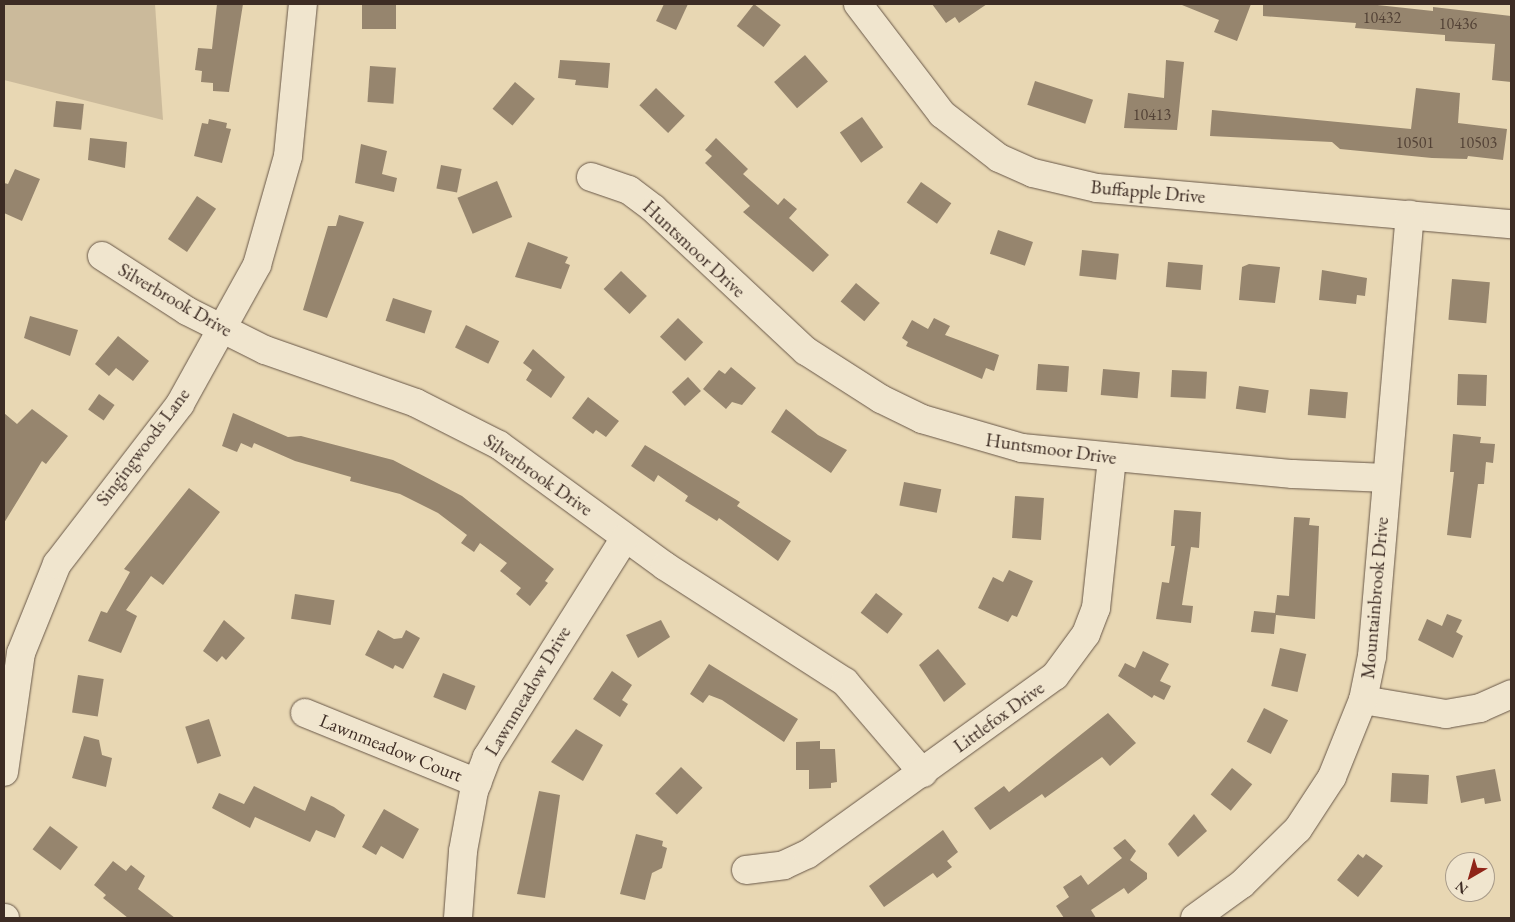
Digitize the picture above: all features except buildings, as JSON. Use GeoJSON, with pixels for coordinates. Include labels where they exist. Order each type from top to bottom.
{"type":"FeatureCollection","features":[{"type":"Feature","properties":{"kind":"street","name":"Singingwoods Lane"},"geometry":{"type":"LineString","coordinates":[[4,772],[21,653],[40,598],[73,540],[180,404],[250,284],[278,200],[288,156],[303,4]]}},
{"type":"Feature","properties":{"kind":"street","name":"Buffapple Drive"},"geometry":{"type":"LineString","coordinates":[[858,4],[942,114],[999,158],[1033,173],[1097,188],[1511,224]]}},
{"type":"Feature","properties":{"kind":"street","name":"Huntsmoor Drive"},"geometry":{"type":"LineString","coordinates":[[591,177],[629,190],[780,330],[881,399],[972,436],[1112,459],[1387,478]]}},
{"type":"Feature","properties":{"kind":"street","name":"Mountainbrook Drive"},"geometry":{"type":"LineString","coordinates":[[1195,918],[1242,884],[1298,829],[1332,777],[1363,700],[1372,656],[1410,215]]}},
{"type":"Feature","properties":{"kind":"street","name":"Silverbrook Drive"},"geometry":{"type":"LineString","coordinates":[[102,256],[223,329],[265,350],[462,424],[625,538],[845,682],[924,773]]}},
{"type":"Feature","properties":{"kind":"street","name":"Littlefox Drive"},"geometry":{"type":"LineString","coordinates":[[746,870],[784,865],[808,854],[924,773],[1055,676],[1086,634],[1101,575],[1112,459]]}},
{"type":"Feature","properties":{"kind":"street","name":"Lawnmeadow Drive"},"geometry":{"type":"LineString","coordinates":[[458,918],[463,851],[477,782],[510,715],[625,538]]}},
{"type":"Feature","properties":{"kind":"street"},"geometry":{"type":"LineString","coordinates":[[1363,700],[1446,714],[1480,708],[1511,694]]}},
{"type":"Feature","properties":{"kind":"street","name":"Lawnmeadow Court"},"geometry":{"type":"LineString","coordinates":[[304,713],[477,782]]}},
{"type":"Feature","properties":{"kind":"shaded area"},"geometry":{"type":"Polygon","coordinates":[[[4,4],[155,4],[163,120],[4,80],[4,4]]]}}]}
